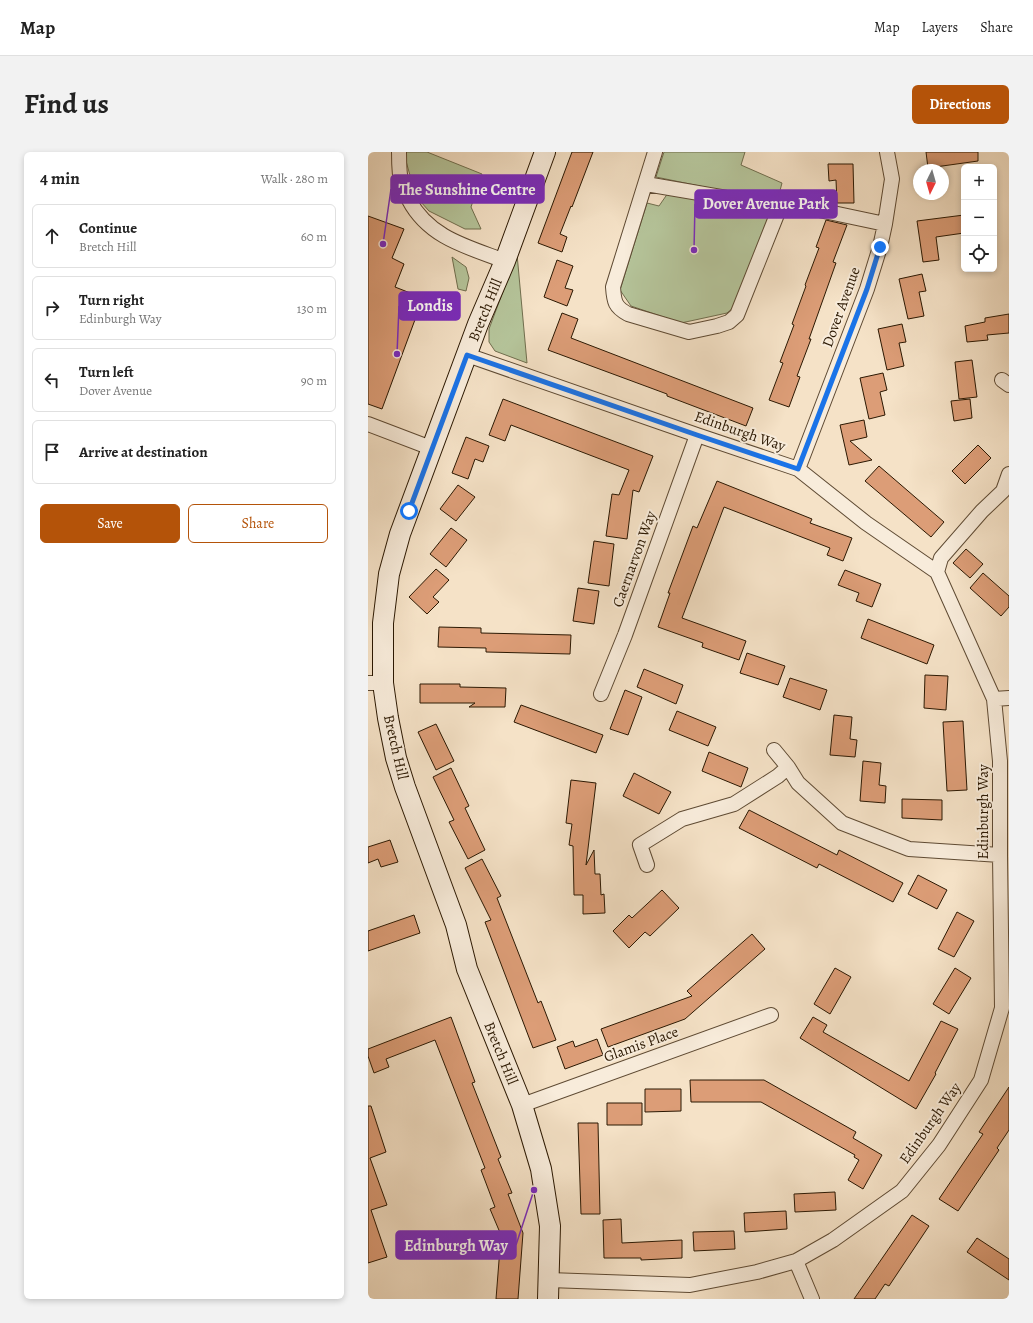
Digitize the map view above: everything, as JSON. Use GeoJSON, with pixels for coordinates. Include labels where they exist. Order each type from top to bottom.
{"type":"FeatureCollection","features":[{"type":"Feature","properties":{"kind":"street"},"geometry":{"type":"LineString","coordinates":[[398,152],[402,186],[414,209],[424,221],[435,231],[450,239],[505,261]]}},
{"type":"Feature","properties":{"kind":"street","name":"Bretch Hill"},"geometry":{"type":"LineString","coordinates":[[545,152],[505,261],[478,324],[400,534],[389,574],[376,683],[388,718],[396,758],[405,787],[456,925],[467,969],[522,1105],[541,1170],[550,1226],[549,1289]]}},
{"type":"Feature","properties":{"kind":"street"},"geometry":{"type":"LineString","coordinates":[[655,152],[614,287],[614,300],[620,309],[628,314],[689,332],[729,322],[737,315],[780,207]]}},
{"type":"Feature","properties":{"kind":"street","name":"Dover Avenue"},"geometry":{"type":"LineString","coordinates":[[798,469],[867,289],[880,247],[892,179],[887,152]]}},
{"type":"Feature","properties":{"kind":"street"},"geometry":{"type":"LineString","coordinates":[[646,184],[780,207],[819,210],[885,224]]}},
{"type":"Feature","properties":{"kind":"street","name":"Edinburgh Way"},"geometry":{"type":"LineString","coordinates":[[467,355],[798,469],[866,523],[936,572],[994,699],[1000,761],[1002,1008],[981,1080],[939,1145],[902,1190],[832,1240],[796,1261],[757,1272],[690,1285],[549,1289]]}},
{"type":"Feature","properties":{"kind":"street"},"geometry":{"type":"LineString","coordinates":[[368,424],[431,448]]}},
{"type":"Feature","properties":{"kind":"street","name":"Caernarvon Way"},"geometry":{"type":"LineString","coordinates":[[601,694],[625,636],[697,435]]}},
{"type":"Feature","properties":{"kind":"street"},"geometry":{"type":"LineString","coordinates":[[936,572],[941,558],[982,511],[1003,491],[1009,474]]}},
{"type":"Feature","properties":{"kind":"street"},"geometry":{"type":"LineString","coordinates":[[994,699],[1009,698]]}},
{"type":"Feature","properties":{"kind":"street"},"geometry":{"type":"LineString","coordinates":[[774,750],[788,767],[798,783],[842,823],[909,849],[1000,855]]}},
{"type":"Feature","properties":{"kind":"street"},"geometry":{"type":"LineString","coordinates":[[647,865],[640,845],[682,820],[734,804],[778,776],[788,767]]}},
{"type":"Feature","properties":{"kind":"street","name":"Glamis Place"},"geometry":{"type":"LineString","coordinates":[[522,1105],[771,1015]]}},
{"type":"Feature","properties":{"kind":"street"},"geometry":{"type":"LineString","coordinates":[[796,1261],[812,1299]]}},
{"type":"Feature","properties":{"kind":"green space"},"geometry":{"type":"Polygon","coordinates":[[[406,152],[427,152],[482,174],[471,207],[481,229],[465,229],[429,211],[420,201],[411,179],[406,161],[406,152]]]}},
{"type":"Feature","properties":{"kind":"green space"},"geometry":{"type":"Polygon","coordinates":[[[664,152],[745,152],[741,165],[782,183],[777,202],[656,177],[664,152]]]}},
{"type":"Feature","properties":{"kind":"green space"},"geometry":{"type":"Polygon","coordinates":[[[668,193],[772,211],[734,307],[727,313],[681,323],[631,306],[620,290],[647,203],[659,206],[668,193]]]}},
{"type":"Feature","properties":{"kind":"green space"},"geometry":{"type":"Polygon","coordinates":[[[517,254],[527,363],[495,351],[489,342],[489,329],[517,254]]]}},
{"type":"Feature","properties":{"kind":"green space"},"geometry":{"type":"Polygon","coordinates":[[[452,257],[466,267],[469,278],[466,291],[458,289],[452,257]]]}},
{"type":"Feature","properties":{"kind":"building"},"geometry":{"type":"Polygon","coordinates":[[[572,152],[593,152],[560,234],[567,237],[562,252],[538,243],[572,152]]]}},
{"type":"Feature","properties":{"kind":"building"},"geometry":{"type":"Polygon","coordinates":[[[926,152],[978,152],[978,161],[949,165],[928,164],[926,152]]]}},
{"type":"Feature","properties":{"kind":"building"},"geometry":{"type":"Polygon","coordinates":[[[828,164],[853,164],[854,203],[837,203],[836,180],[829,181],[828,164]]]}},
{"type":"Feature","properties":{"kind":"building"},"geometry":{"type":"Polygon","coordinates":[[[961,215],[961,233],[936,237],[939,260],[923,262],[917,221],[961,215]]]}},
{"type":"Feature","properties":{"kind":"building"},"geometry":{"type":"Polygon","coordinates":[[[368,216],[404,229],[392,258],[404,264],[395,287],[423,298],[382,409],[368,404],[368,216]]]}},
{"type":"Feature","properties":{"kind":"building"},"geometry":{"type":"Polygon","coordinates":[[[826,220],[847,225],[833,262],[836,263],[809,339],[811,339],[797,376],[800,377],[789,407],[769,400],[783,363],[780,362],[794,325],[792,324],[806,286],[805,285],[819,248],[816,247],[826,220]]]}},
{"type":"Feature","properties":{"kind":"building"},"geometry":{"type":"Polygon","coordinates":[[[557,260],[573,266],[565,288],[573,290],[567,306],[544,297],[557,260]]]}},
{"type":"Feature","properties":{"kind":"building"},"geometry":{"type":"Polygon","coordinates":[[[922,274],[926,291],[919,292],[924,316],[908,319],[899,279],[922,274]]]}},
{"type":"Feature","properties":{"kind":"building"},"geometry":{"type":"Polygon","coordinates":[[[562,313],[578,319],[571,338],[753,408],[746,426],[667,396],[667,394],[548,350],[562,313]]]}},
{"type":"Feature","properties":{"kind":"building"},"geometry":{"type":"Polygon","coordinates":[[[1009,314],[1009,333],[987,335],[988,340],[967,342],[965,326],[985,322],[985,318],[1009,314]]]}},
{"type":"Feature","properties":{"kind":"building"},"geometry":{"type":"Polygon","coordinates":[[[902,324],[906,342],[899,343],[904,366],[887,370],[878,329],[902,324]]]}},
{"type":"Feature","properties":{"kind":"building"},"geometry":{"type":"Polygon","coordinates":[[[972,360],[977,397],[959,399],[955,362],[972,360]]]}},
{"type":"Feature","properties":{"kind":"building"},"geometry":{"type":"Polygon","coordinates":[[[883,373],[887,390],[880,392],[885,415],[869,419],[860,378],[883,373]]]}},
{"type":"Feature","properties":{"kind":"building"},"geometry":{"type":"Polygon","coordinates":[[[503,399],[653,456],[639,492],[633,490],[627,539],[606,536],[612,494],[619,495],[629,470],[511,425],[505,441],[489,435],[503,399]]]}},
{"type":"Feature","properties":{"kind":"building"},"geometry":{"type":"Polygon","coordinates":[[[970,399],[972,418],[954,421],[951,401],[970,399]]]}},
{"type":"Feature","properties":{"kind":"building"},"geometry":{"type":"Polygon","coordinates":[[[864,420],[867,437],[850,441],[872,460],[849,465],[840,425],[864,420]]]}},
{"type":"Feature","properties":{"kind":"building"},"geometry":{"type":"Polygon","coordinates":[[[466,437],[489,446],[483,462],[475,459],[468,479],[452,473],[466,437]]]}},
{"type":"Feature","properties":{"kind":"building"},"geometry":{"type":"Polygon","coordinates":[[[978,445],[991,458],[965,484],[952,471],[978,445]]]}},
{"type":"Feature","properties":{"kind":"building"},"geometry":{"type":"Polygon","coordinates":[[[879,466],[944,522],[931,537],[865,481],[879,466]]]}},
{"type":"Feature","properties":{"kind":"building"},"geometry":{"type":"Polygon","coordinates":[[[717,481],[812,519],[810,523],[852,538],[843,561],[827,555],[830,548],[724,507],[682,618],[746,641],[739,660],[702,647],[703,643],[658,627],[670,593],[668,593],[693,526],[697,528],[717,481]]]}},
{"type":"Feature","properties":{"kind":"building"},"geometry":{"type":"Polygon","coordinates":[[[458,485],[475,497],[456,521],[440,509],[458,485]]]}},
{"type":"Feature","properties":{"kind":"building"},"geometry":{"type":"Polygon","coordinates":[[[451,528],[467,540],[446,567],[430,554],[451,528]]]}},
{"type":"Feature","properties":{"kind":"building"},"geometry":{"type":"Polygon","coordinates":[[[594,541],[614,544],[609,586],[588,583],[594,541]]]}},
{"type":"Feature","properties":{"kind":"building"},"geometry":{"type":"Polygon","coordinates":[[[966,549],[983,564],[970,578],[953,563],[966,549]]]}},
{"type":"Feature","properties":{"kind":"building"},"geometry":{"type":"Polygon","coordinates":[[[436,569],[449,580],[433,597],[439,602],[427,614],[409,597],[436,569]]]}},
{"type":"Feature","properties":{"kind":"building"},"geometry":{"type":"Polygon","coordinates":[[[845,570],[881,584],[872,607],[856,601],[859,593],[838,585],[845,570]]]}},
{"type":"Feature","properties":{"kind":"building"},"geometry":{"type":"Polygon","coordinates":[[[983,573],[1009,596],[1009,607],[1001,616],[970,588],[983,573]]]}},
{"type":"Feature","properties":{"kind":"building"},"geometry":{"type":"Polygon","coordinates":[[[578,588],[599,591],[594,624],[573,621],[578,588]]]}},
{"type":"Feature","properties":{"kind":"building"},"geometry":{"type":"Polygon","coordinates":[[[868,619],[934,645],[927,664],[861,638],[868,619]]]}},
{"type":"Feature","properties":{"kind":"building"},"geometry":{"type":"Polygon","coordinates":[[[439,627],[481,628],[481,633],[571,635],[570,654],[486,652],[486,648],[438,647],[439,627]]]}},
{"type":"Feature","properties":{"kind":"building"},"geometry":{"type":"Polygon","coordinates":[[[747,653],[785,666],[778,685],[740,673],[747,653]]]}},
{"type":"Feature","properties":{"kind":"building"},"geometry":{"type":"Polygon","coordinates":[[[644,669],[683,685],[676,704],[637,687],[644,669]]]}},
{"type":"Feature","properties":{"kind":"building"},"geometry":{"type":"Polygon","coordinates":[[[925,675],[948,676],[946,710],[924,708],[925,675]]]}},
{"type":"Feature","properties":{"kind":"building"},"geometry":{"type":"Polygon","coordinates":[[[790,678],[827,690],[820,710],[783,697],[790,678]]]}},
{"type":"Feature","properties":{"kind":"building"},"geometry":{"type":"Polygon","coordinates":[[[420,684],[460,684],[460,687],[506,688],[505,707],[469,707],[475,703],[420,703],[420,684]]]}},
{"type":"Feature","properties":{"kind":"building"},"geometry":{"type":"Polygon","coordinates":[[[625,690],[642,697],[628,735],[610,729],[625,690]]]}},
{"type":"Feature","properties":{"kind":"building"},"geometry":{"type":"Polygon","coordinates":[[[521,705],[603,735],[596,753],[514,722],[521,705]]]}},
{"type":"Feature","properties":{"kind":"building"},"geometry":{"type":"Polygon","coordinates":[[[677,711],[716,727],[708,746],[669,730],[677,711]]]}},
{"type":"Feature","properties":{"kind":"building"},"geometry":{"type":"Polygon","coordinates":[[[834,715],[852,717],[850,739],[857,740],[855,757],[830,755],[834,715]]]}},
{"type":"Feature","properties":{"kind":"building"},"geometry":{"type":"Polygon","coordinates":[[[963,721],[967,790],[947,791],[943,722],[963,721]]]}},
{"type":"Feature","properties":{"kind":"building"},"geometry":{"type":"Polygon","coordinates":[[[436,724],[454,761],[436,770],[418,732],[436,724]]]}},
{"type":"Feature","properties":{"kind":"building"},"geometry":{"type":"Polygon","coordinates":[[[709,752],[748,768],[741,787],[702,771],[709,752]]]}},
{"type":"Feature","properties":{"kind":"building"},"geometry":{"type":"Polygon","coordinates":[[[863,761],[881,763],[879,785],[886,786],[885,803],[860,801],[863,761]]]}},
{"type":"Feature","properties":{"kind":"building"},"geometry":{"type":"Polygon","coordinates":[[[451,768],[469,806],[465,808],[485,850],[468,859],[449,822],[454,820],[433,777],[451,768]]]}},
{"type":"Feature","properties":{"kind":"building"},"geometry":{"type":"Polygon","coordinates":[[[634,773],[671,792],[659,814],[623,796],[634,773]]]}},
{"type":"Feature","properties":{"kind":"building"},"geometry":{"type":"Polygon","coordinates":[[[571,780],[596,783],[586,865],[594,850],[595,874],[600,874],[601,895],[604,894],[605,913],[583,914],[583,895],[574,895],[573,846],[569,845],[572,824],[566,823],[571,780]]]}},
{"type":"Feature","properties":{"kind":"building"},"geometry":{"type":"Polygon","coordinates":[[[902,799],[942,800],[942,820],[902,818],[902,799]]]}},
{"type":"Feature","properties":{"kind":"building"},"geometry":{"type":"Polygon","coordinates":[[[749,810],[837,855],[839,850],[903,883],[893,902],[819,864],[817,868],[739,828],[749,810]]]}},
{"type":"Feature","properties":{"kind":"building"},"geometry":{"type":"Polygon","coordinates":[[[390,840],[398,862],[381,867],[378,859],[368,863],[368,847],[390,840]]]}},
{"type":"Feature","properties":{"kind":"building"},"geometry":{"type":"Polygon","coordinates":[[[482,859],[501,896],[497,898],[538,1003],[541,1001],[556,1040],[533,1048],[485,922],[491,920],[465,868],[482,859]]]}},
{"type":"Feature","properties":{"kind":"building"},"geometry":{"type":"Polygon","coordinates":[[[918,875],[947,890],[937,909],[908,894],[918,875]]]}},
{"type":"Feature","properties":{"kind":"building"},"geometry":{"type":"Polygon","coordinates":[[[662,890],[679,908],[650,936],[645,932],[629,948],[613,931],[629,915],[632,918],[662,890]]]}},
{"type":"Feature","properties":{"kind":"building"},"geometry":{"type":"Polygon","coordinates":[[[957,912],[974,921],[954,957],[938,949],[957,912]]]}},
{"type":"Feature","properties":{"kind":"building"},"geometry":{"type":"Polygon","coordinates":[[[414,915],[420,933],[368,951],[368,931],[414,915]]]}},
{"type":"Feature","properties":{"kind":"building"},"geometry":{"type":"Polygon","coordinates":[[[752,934],[765,949],[685,1019],[608,1047],[601,1029],[692,996],[687,991],[752,934]]]}},
{"type":"Feature","properties":{"kind":"building"},"geometry":{"type":"Polygon","coordinates":[[[835,968],[851,977],[830,1014],[814,1004],[835,968]]]}},
{"type":"Feature","properties":{"kind":"building"},"geometry":{"type":"Polygon","coordinates":[[[955,968],[971,978],[949,1014],[933,1004],[955,968]]]}},
{"type":"Feature","properties":{"kind":"building"},"geometry":{"type":"Polygon","coordinates":[[[451,1017],[475,1082],[472,1083],[501,1157],[498,1159],[512,1193],[508,1194],[523,1233],[518,1299],[496,1299],[501,1235],[490,1209],[495,1207],[481,1170],[485,1168],[435,1040],[386,1059],[389,1067],[374,1073],[368,1056],[368,1049],[451,1017]]]}},
{"type":"Feature","properties":{"kind":"building"},"geometry":{"type":"Polygon","coordinates":[[[813,1017],[827,1025],[823,1032],[909,1081],[941,1021],[958,1029],[935,1073],[936,1074],[916,1109],[800,1038],[813,1017]]]}},
{"type":"Feature","properties":{"kind":"building"},"geometry":{"type":"Polygon","coordinates":[[[597,1039],[603,1055],[565,1069],[557,1047],[573,1041],[575,1047],[597,1039]]]}},
{"type":"Feature","properties":{"kind":"building"},"geometry":{"type":"Polygon","coordinates":[[[690,1080],[764,1080],[856,1132],[853,1138],[882,1155],[863,1189],[848,1180],[859,1160],[854,1157],[855,1155],[761,1102],[691,1102],[690,1080]]]}},
{"type":"Feature","properties":{"kind":"building"},"geometry":{"type":"Polygon","coordinates":[[[1009,1087],[1009,1130],[997,1148],[999,1150],[958,1211],[939,1199],[983,1134],[979,1132],[1009,1087]]]}},
{"type":"Feature","properties":{"kind":"building"},"geometry":{"type":"Polygon","coordinates":[[[645,1089],[681,1089],[681,1111],[645,1112],[645,1089]]]}},
{"type":"Feature","properties":{"kind":"building"},"geometry":{"type":"Polygon","coordinates":[[[607,1103],[642,1103],[642,1125],[607,1125],[607,1103]]]}},
{"type":"Feature","properties":{"kind":"building"},"geometry":{"type":"Polygon","coordinates":[[[368,1106],[371,1106],[386,1152],[370,1158],[387,1205],[371,1210],[387,1257],[368,1263],[368,1106]]]}},
{"type":"Feature","properties":{"kind":"building"},"geometry":{"type":"Polygon","coordinates":[[[578,1123],[598,1123],[600,1214],[581,1214],[578,1123]]]}},
{"type":"Feature","properties":{"kind":"building"},"geometry":{"type":"Polygon","coordinates":[[[835,1192],[836,1210],[795,1212],[794,1194],[835,1192]]]}},
{"type":"Feature","properties":{"kind":"building"},"geometry":{"type":"Polygon","coordinates":[[[786,1211],[787,1229],[745,1232],[744,1213],[786,1211]]]}},
{"type":"Feature","properties":{"kind":"building"},"geometry":{"type":"Polygon","coordinates":[[[912,1215],[929,1226],[889,1286],[885,1284],[875,1299],[854,1299],[912,1215]]]}},
{"type":"Feature","properties":{"kind":"building"},"geometry":{"type":"Polygon","coordinates":[[[621,1219],[622,1243],[682,1240],[682,1258],[641,1260],[641,1258],[604,1258],[603,1220],[621,1219]]]}},
{"type":"Feature","properties":{"kind":"building"},"geometry":{"type":"Polygon","coordinates":[[[734,1231],[735,1249],[694,1251],[693,1232],[734,1231]]]}},
{"type":"Feature","properties":{"kind":"building"},"geometry":{"type":"Polygon","coordinates":[[[977,1238],[1009,1259],[1009,1280],[967,1252],[977,1238]]]}},
{"type":"Feature","properties":{"kind":"place","name":"The Sunshine Centre"},"geometry":{"type":"Point","coordinates":[383,244]}},
{"type":"Feature","properties":{"kind":"place","name":"Dover Avenue Park"},"geometry":{"type":"Point","coordinates":[694,250]}},
{"type":"Feature","properties":{"kind":"place","name":"Londis"},"geometry":{"type":"Point","coordinates":[397,354]}},
{"type":"Feature","properties":{"kind":"place","name":"Edinburgh Way"},"geometry":{"type":"Point","coordinates":[534,1190]}},
{"type":"Feature","properties":{"kind":"route"},"geometry":{"type":"LineString","coordinates":[[409,511],[431,448],[467,355],[798,469],[867,289],[880,247]]}}]}
